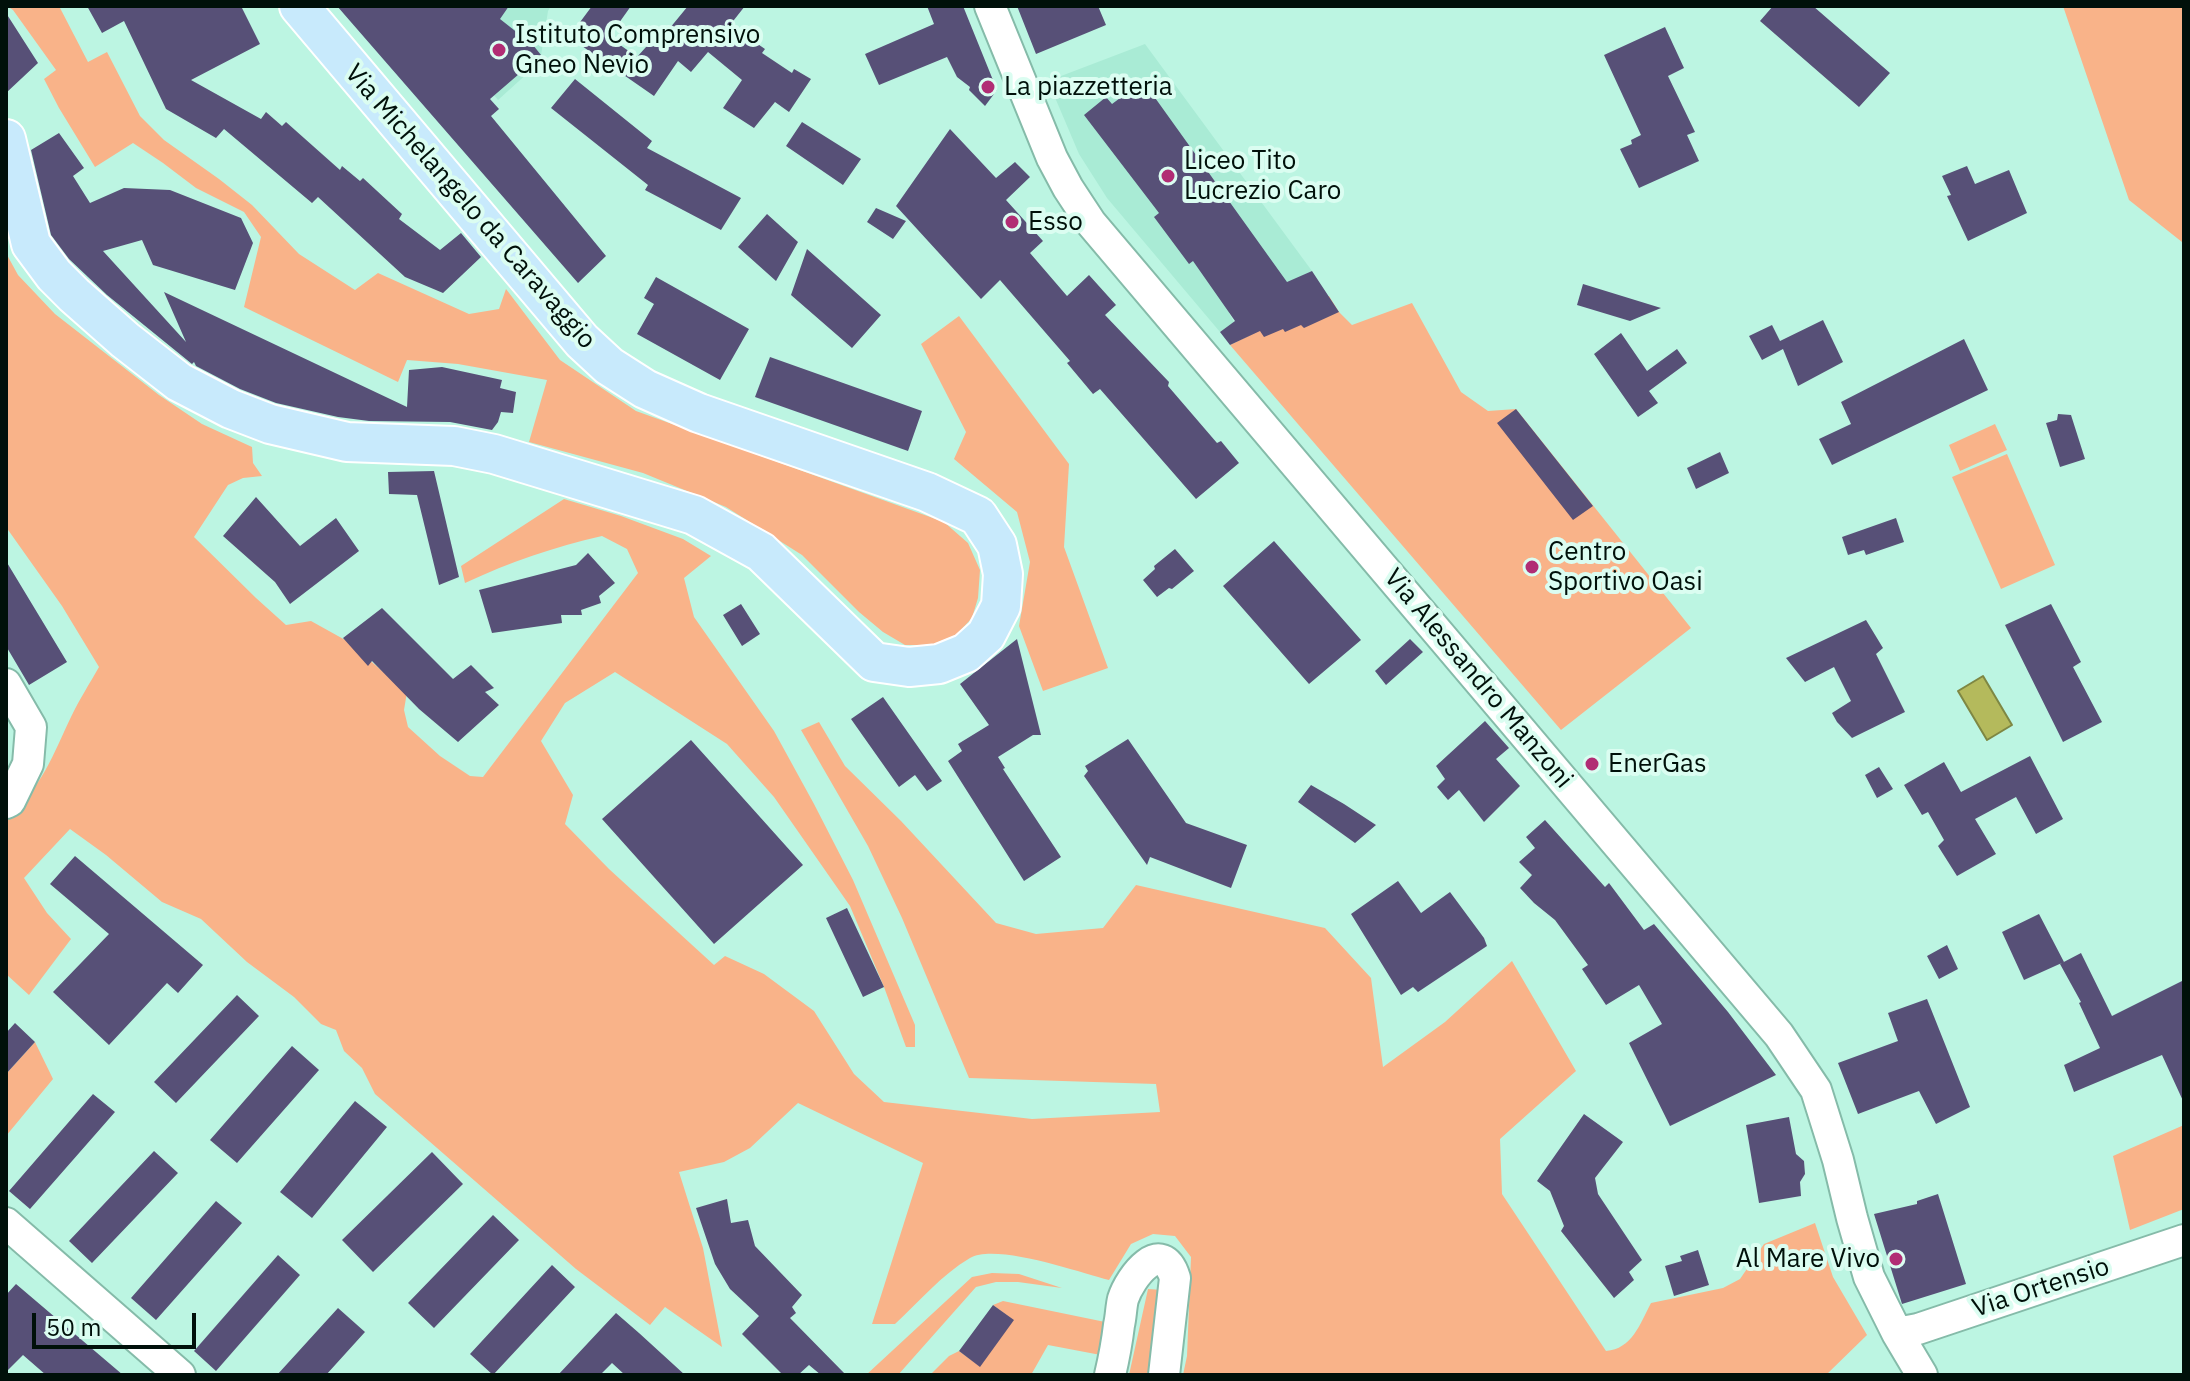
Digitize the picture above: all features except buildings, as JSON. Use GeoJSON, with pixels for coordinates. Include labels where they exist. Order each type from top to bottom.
{"type":"FeatureCollection","features":[{"type":"Feature","properties":{"kind":"main road","name":"Via Michelangelo da Caravaggio"},"geometry":{"type":"LineString","coordinates":[[6,139],[31,244],[54,275],[125,340],[179,382],[231,409],[270,424],[347,442],[454,446],[494,454],[694,515],[761,552],[874,662],[909,667],[939,664],[966,653],[986,635],[1001,606],[1003,574],[997,545],[978,516],[927,492],[699,413],[645,389],[609,366],[582,341],[299,6]]}},
{"type":"Feature","properties":{"kind":"street","name":"Via Alessandro Manzoni"},"geometry":{"type":"LineString","coordinates":[[990,6],[1052,158],[1091,223],[1779,1035],[1816,1090],[1869,1277],[1922,1375]]}},
{"type":"Feature","properties":{"kind":"street"},"geometry":{"type":"LineString","coordinates":[[6,684],[31,727],[28,764],[10,801],[6,803]]}},
{"type":"Feature","properties":{"kind":"street"},"geometry":{"type":"LineString","coordinates":[[6,1223],[180,1375]]}},
{"type":"Feature","properties":{"kind":"street","name":"Via Ortensio"},"geometry":{"type":"LineString","coordinates":[[1897,1333],[1918,1329],[2184,1240]]}},
{"type":"Feature","properties":{"kind":"street"},"geometry":{"type":"LineString","coordinates":[[1110,1375],[1123,1300],[1139,1269],[1149,1261],[1159,1260],[1171,1268],[1175,1278],[1164,1375]]}},
{"type":"Feature","properties":{"kind":"shaded area"},"geometry":{"type":"Polygon","coordinates":[[[7,6],[59,6],[88,62],[107,52],[140,116],[164,140],[252,205],[299,254],[355,290],[378,273],[469,314],[499,309],[506,289],[560,360],[636,411],[944,522],[968,543],[980,570],[978,598],[972,618],[956,635],[931,645],[905,645],[859,612],[802,555],[726,507],[643,473],[529,442],[547,380],[458,364],[407,360],[398,382],[244,307],[261,237],[244,212],[196,188],[133,143],[95,167],[44,79],[56,70],[7,6]]]}},
{"type":"Feature","properties":{"kind":"shaded area","name":"Istituto Comprensivo Gneo Nevio"},"geometry":{"type":"Polygon","coordinates":[[[446,6],[551,6],[540,62],[498,100],[444,36],[446,6]]]}},
{"type":"Feature","properties":{"kind":"shaded area"},"geometry":{"type":"Polygon","coordinates":[[[2063,6],[2184,6],[2184,241],[2129,200],[2063,6]]]}},
{"type":"Feature","properties":{"kind":"shaded area","name":"Liceo Tito Lucrezio Caro"},"geometry":{"type":"Polygon","coordinates":[[[1145,44],[1312,271],[1229,313],[1234,322],[1220,332],[1107,198],[1079,154],[1048,81],[1145,44]]]}},
{"type":"Feature","properties":{"kind":"shaded area"},"geometry":{"type":"Polygon","coordinates":[[[6,253],[18,275],[55,314],[159,395],[202,424],[252,447],[253,463],[262,476],[243,478],[228,485],[194,537],[286,625],[311,621],[347,641],[407,692],[404,710],[408,727],[440,756],[470,776],[483,777],[638,573],[627,549],[602,536],[532,556],[465,583],[461,566],[564,499],[683,539],[711,556],[684,578],[694,617],[774,731],[814,804],[853,880],[915,1025],[915,1047],[906,1047],[850,906],[774,797],[727,744],[615,672],[565,703],[541,741],[573,795],[565,824],[609,869],[714,965],[725,956],[764,974],[814,1011],[854,1074],[884,1102],[1032,1119],[1160,1112],[1156,1084],[969,1078],[902,918],[868,846],[801,730],[819,722],[845,766],[996,923],[1036,934],[1103,928],[1136,885],[1325,928],[1371,978],[1383,1067],[1445,1022],[1512,961],[1576,1071],[1500,1139],[1502,1194],[1606,1351],[1629,1340],[1651,1303],[1723,1288],[1740,1279],[1764,1244],[1815,1223],[1833,1277],[1867,1335],[1826,1375],[1183,1375],[1187,1356],[1191,1257],[1175,1236],[1153,1234],[1131,1244],[1109,1280],[1017,1256],[982,1254],[959,1265],[895,1324],[872,1324],[923,1163],[798,1103],[750,1148],[724,1162],[679,1172],[703,1248],[722,1347],[665,1307],[650,1325],[576,1269],[375,1094],[362,1068],[344,1051],[336,1030],[321,1024],[294,997],[247,962],[201,919],[162,902],[70,829],[24,878],[47,913],[71,939],[29,995],[6,974],[6,814],[37,783],[99,667],[62,606],[6,527],[6,253]]]}},
{"type":"Feature","properties":{"kind":"shaded area","name":"Centro Sportivo Oasi"},"geometry":{"type":"Polygon","coordinates":[[[1329,296],[1352,325],[1412,303],[1461,392],[1488,411],[1516,409],[1691,628],[1561,730],[1230,345],[1329,296]]]}},
{"type":"Feature","properties":{"kind":"shaded area"},"geometry":{"type":"Polygon","coordinates":[[[959,316],[1069,464],[1064,547],[1108,668],[1043,691],[1019,626],[1030,562],[1017,512],[954,459],[966,432],[921,344],[959,316]]]}},
{"type":"Feature","properties":{"kind":"shaded area"},"geometry":{"type":"Polygon","coordinates":[[[1995,424],[2007,450],[1960,471],[1949,445],[1995,424]]]}},
{"type":"Feature","properties":{"kind":"shaded area"},"geometry":{"type":"Polygon","coordinates":[[[2007,454],[2055,565],[2001,589],[1952,477],[2007,454]]]}},
{"type":"Feature","properties":{"kind":"shaded area"},"geometry":{"type":"Polygon","coordinates":[[[1983,676],[2012,725],[1987,740],[1958,691],[1983,676]]]}},
{"type":"Feature","properties":{"kind":"shaded area"},"geometry":{"type":"Polygon","coordinates":[[[35,1042],[53,1079],[6,1136],[6,1074],[35,1042]]]}},
{"type":"Feature","properties":{"kind":"shaded area"},"geometry":{"type":"Polygon","coordinates":[[[2184,1125],[2184,1209],[2130,1230],[2113,1156],[2184,1125]]]}},
{"type":"Feature","properties":{"kind":"shaded area"},"geometry":{"type":"Polygon","coordinates":[[[992,1273],[1019,1274],[1062,1288],[1018,1282],[996,1282],[976,1287],[898,1375],[866,1375],[972,1277],[992,1273]]]}},
{"type":"Feature","properties":{"kind":"shaded area"},"geometry":{"type":"Polygon","coordinates":[[[1148,1289],[1163,1290],[1150,1375],[1129,1375],[1148,1289]]]}},
{"type":"Feature","properties":{"kind":"shaded area"},"geometry":{"type":"Polygon","coordinates":[[[1003,1301],[1110,1323],[1106,1356],[1048,1345],[1031,1375],[930,1375],[949,1356],[959,1351],[980,1366],[1013,1320],[993,1305],[1003,1301]]]}},
{"type":"Feature","properties":{"kind":"place","name":"Istituto Comprensivo Gneo Nevio"},"geometry":{"type":"Point","coordinates":[499,50]}},
{"type":"Feature","properties":{"kind":"place","name":"La piazzetteria"},"geometry":{"type":"Point","coordinates":[988,87]}},
{"type":"Feature","properties":{"kind":"place","name":"Liceo Tito Lucrezio Caro"},"geometry":{"type":"Point","coordinates":[1168,176]}},
{"type":"Feature","properties":{"kind":"place","name":"Esso"},"geometry":{"type":"Point","coordinates":[1012,222]}},
{"type":"Feature","properties":{"kind":"place","name":"Centro Sportivo Oasi"},"geometry":{"type":"Point","coordinates":[1532,567]}},
{"type":"Feature","properties":{"kind":"place","name":"EnerGas"},"geometry":{"type":"Point","coordinates":[1592,764]}},
{"type":"Feature","properties":{"kind":"place","name":"Al Mare Vivo"},"geometry":{"type":"Point","coordinates":[1896,1259]}}]}
